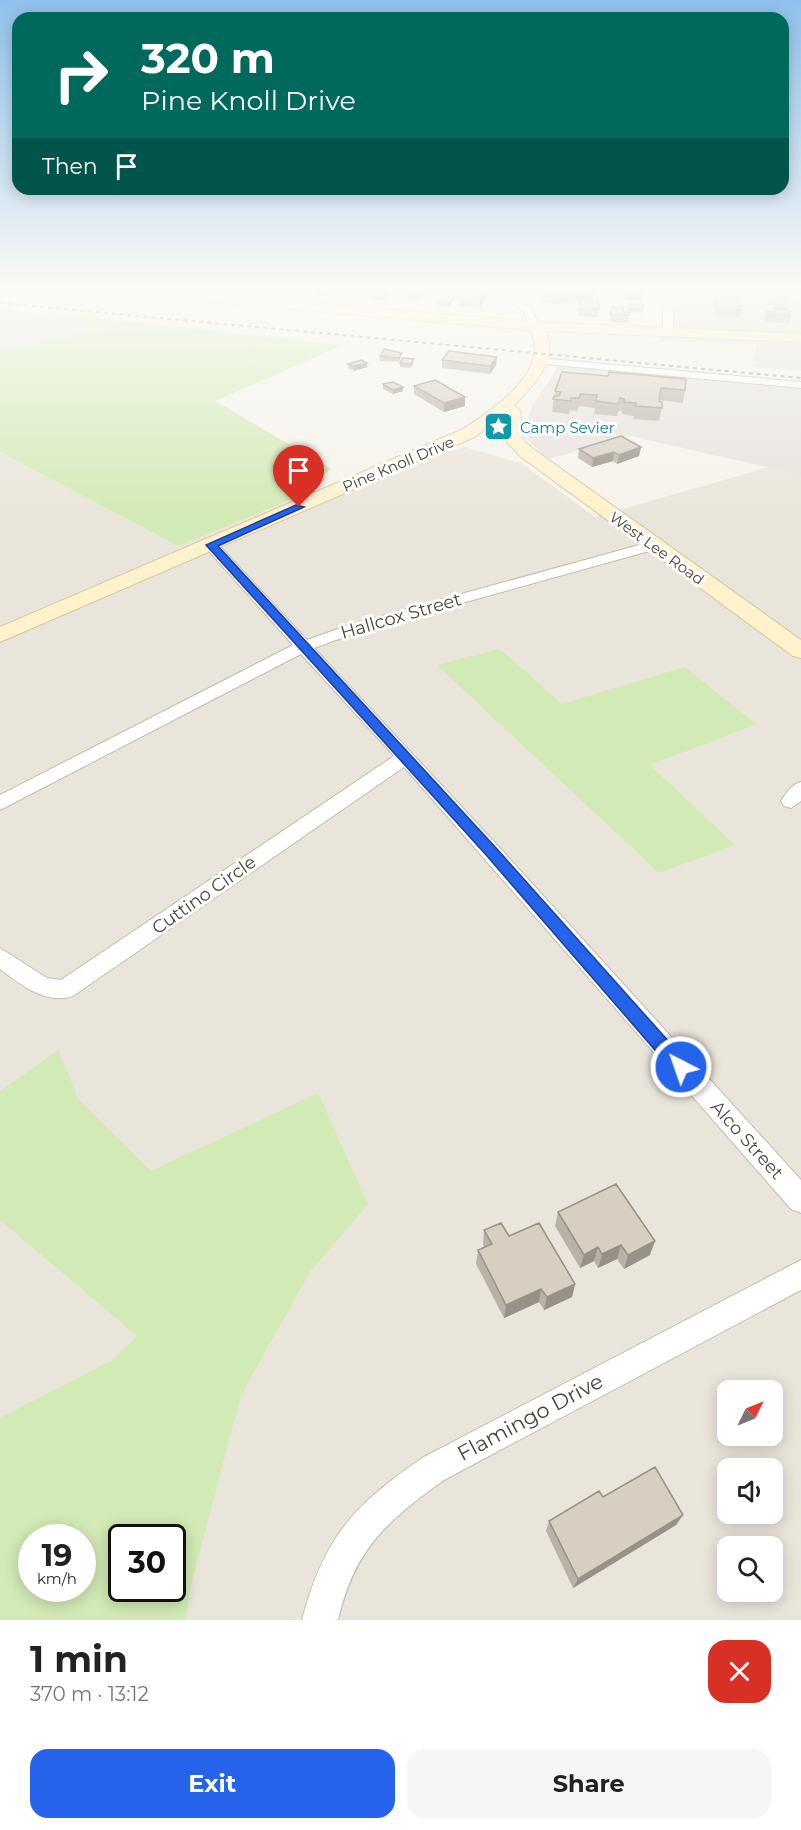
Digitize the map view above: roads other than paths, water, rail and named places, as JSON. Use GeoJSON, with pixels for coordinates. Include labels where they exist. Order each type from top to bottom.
{"type":"FeatureCollection","features":[{"type":"Feature","properties":{"kind":"street","name":"Pine Knoll Drive"},"geometry":{"type":"LineString","coordinates":[[0,634],[469,433],[506,407],[524,386],[535,366]]}},
{"type":"Feature","properties":{"kind":"street"},"geometry":{"type":"LineString","coordinates":[[588,366],[801,385]]}},
{"type":"Feature","properties":{"kind":"street"},"geometry":{"type":"LineString","coordinates":[[501,440],[512,411],[506,407]]}},
{"type":"Feature","properties":{"kind":"street","name":"West Lee Road"},"geometry":{"type":"LineString","coordinates":[[469,433],[501,440],[534,459],[801,651]]}},
{"type":"Feature","properties":{"kind":"street","name":"Alco Street"},"geometry":{"type":"LineString","coordinates":[[211,545],[492,852],[801,1200]]}},
{"type":"Feature","properties":{"kind":"street","name":"Hallcox Street"},"geometry":{"type":"LineString","coordinates":[[0,803],[304,646],[355,628],[655,545]]}},
{"type":"Feature","properties":{"kind":"street","name":"Cuttino Circle"},"geometry":{"type":"LineString","coordinates":[[0,957],[44,987],[54,991],[65,989],[110,961],[404,758]]}},
{"type":"Feature","properties":{"kind":"street","name":"Flamingo Drive"},"geometry":{"type":"LineString","coordinates":[[320,1620],[331,1580],[350,1542],[383,1504],[433,1469],[801,1274]]}},
{"type":"Feature","properties":{"kind":"railway"},"geometry":{"type":"LineString","coordinates":[[669,366],[801,378]]}},
{"type":"Feature","properties":{"kind":"place","name":"Camp Sevier"},"geometry":{"type":"Point","coordinates":[499,427]}}]}
